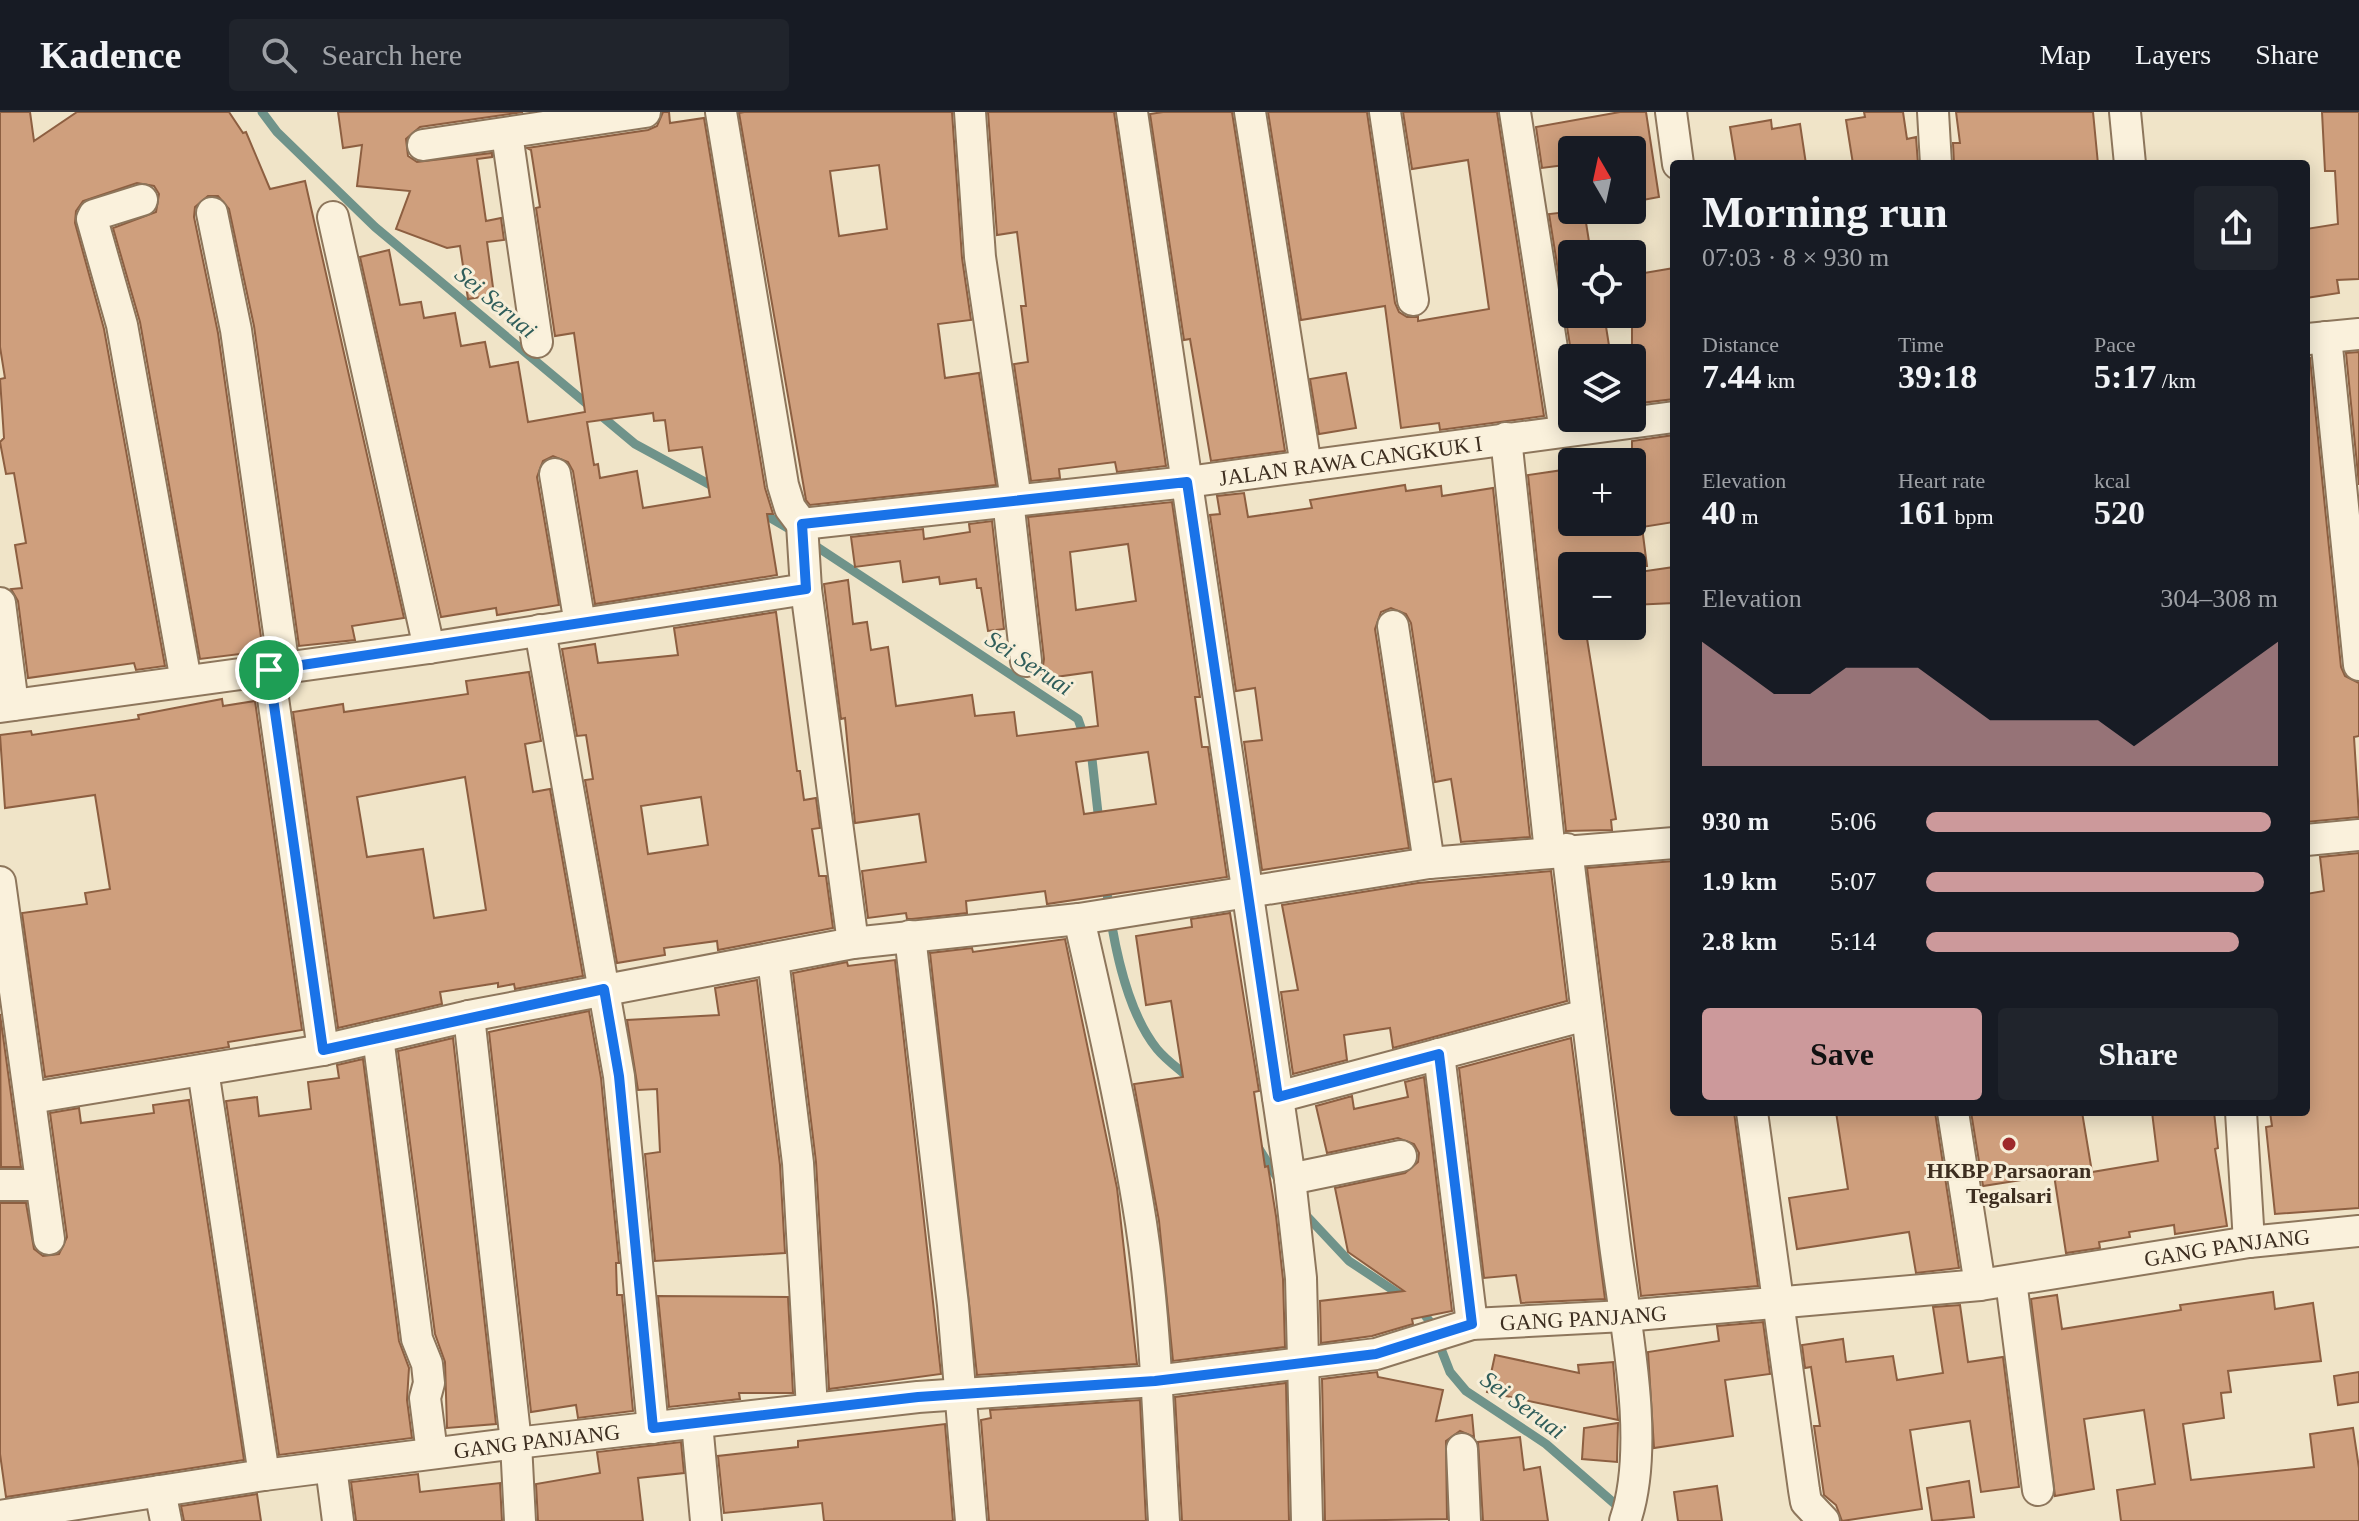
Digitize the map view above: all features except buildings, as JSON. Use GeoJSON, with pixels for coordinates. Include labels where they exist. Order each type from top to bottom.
{"type":"FeatureCollection","features":[{"type":"Feature","properties":{"kind":"street"},"geometry":{"type":"LineString","coordinates":[[423,145],[515,126],[645,112]]}},
{"type":"Feature","properties":{"kind":"street"},"geometry":{"type":"LineString","coordinates":[[721,112],[783,485],[803,534],[806,589],[853,943]]}},
{"type":"Feature","properties":{"kind":"street"},"geometry":{"type":"LineString","coordinates":[[970,112],[980,257],[1012,500],[1026,661]]}},
{"type":"Feature","properties":{"kind":"street"},"geometry":{"type":"LineString","coordinates":[[1132,112],[1298,1248],[1307,1521]]}},
{"type":"Feature","properties":{"kind":"street"},"geometry":{"type":"LineString","coordinates":[[1250,112],[1306,466]]}},
{"type":"Feature","properties":{"kind":"street"},"geometry":{"type":"LineString","coordinates":[[1385,112],[1413,300]]}},
{"type":"Feature","properties":{"kind":"street"},"geometry":{"type":"LineString","coordinates":[[1515,112],[1558,386]]}},
{"type":"Feature","properties":{"kind":"street"},"geometry":{"type":"LineString","coordinates":[[1671,112],[1677,160]]}},
{"type":"Feature","properties":{"kind":"street"},"geometry":{"type":"LineString","coordinates":[[1933,112],[1936,160]]}},
{"type":"Feature","properties":{"kind":"street"},"geometry":{"type":"LineString","coordinates":[[2125,112],[2130,160]]}},
{"type":"Feature","properties":{"kind":"street"},"geometry":{"type":"LineString","coordinates":[[515,126],[537,342]]}},
{"type":"Feature","properties":{"kind":"street"},"geometry":{"type":"LineString","coordinates":[[142,200],[94,215],[92,219],[122,325],[186,681]]}},
{"type":"Feature","properties":{"kind":"street"},"geometry":{"type":"LineString","coordinates":[[212,213],[236,330],[323,1050]]}},
{"type":"Feature","properties":{"kind":"street"},"geometry":{"type":"LineString","coordinates":[[333,217],[429,648]]}},
{"type":"Feature","properties":{"kind":"street"},"geometry":{"type":"LineString","coordinates":[[2359,334],[2316,338],[2359,665]]}},
{"type":"Feature","properties":{"kind":"street","name":"JALAN RAWA CANGKUK I"},"geometry":{"type":"LineString","coordinates":[[1646,421],[1670,418]]}},
{"type":"Feature","properties":{"kind":"street","name":"JALAN RAWA CANGKUK I"},"geometry":{"type":"LineString","coordinates":[[803,534],[1012,500],[1187,482],[1558,432]]}},
{"type":"Feature","properties":{"kind":"street"},"geometry":{"type":"LineString","coordinates":[[1506,438],[1559,850],[1586,1015],[1624,1316],[1635,1425],[1629,1511]]}},
{"type":"Feature","properties":{"kind":"street"},"geometry":{"type":"LineString","coordinates":[[555,474],[580,624]]}},
{"type":"Feature","properties":{"kind":"street"},"geometry":{"type":"LineString","coordinates":[[0,603],[7,706],[429,648],[806,589]]}},
{"type":"Feature","properties":{"kind":"street"},"geometry":{"type":"LineString","coordinates":[[1393,626],[1429,863]]}},
{"type":"Feature","properties":{"kind":"street"},"geometry":{"type":"LineString","coordinates":[[540,630],[619,1076],[653,1428]]}},
{"type":"Feature","properties":{"kind":"street"},"geometry":{"type":"LineString","coordinates":[[2310,840],[2359,835]]}},
{"type":"Feature","properties":{"kind":"street"},"geometry":{"type":"LineString","coordinates":[[31,1098],[323,1050],[469,1016],[853,943],[1085,917],[1429,863],[1670,843]]}},
{"type":"Feature","properties":{"kind":"street"},"geometry":{"type":"LineString","coordinates":[[0,882],[49,1239]]}},
{"type":"Feature","properties":{"kind":"street"},"geometry":{"type":"LineString","coordinates":[[1085,917],[1141,1224],[1164,1521]]}},
{"type":"Feature","properties":{"kind":"street"},"geometry":{"type":"LineString","coordinates":[[910,936],[962,1394],[971,1521]]}},
{"type":"Feature","properties":{"kind":"street"},"geometry":{"type":"LineString","coordinates":[[773,959],[798,1163],[812,1409]]}},
{"type":"Feature","properties":{"kind":"street"},"geometry":{"type":"LineString","coordinates":[[1278,1097],[1586,1015]]}},
{"type":"Feature","properties":{"kind":"street"},"geometry":{"type":"LineString","coordinates":[[469,1016],[516,1443],[520,1521]]}},
{"type":"Feature","properties":{"kind":"street"},"geometry":{"type":"LineString","coordinates":[[378,1037],[417,1339],[427,1364],[429,1383],[425,1398],[432,1453]]}},
{"type":"Feature","properties":{"kind":"street"},"geometry":{"type":"LineString","coordinates":[[1439,1054],[1447,1331]]}},
{"type":"Feature","properties":{"kind":"street"},"geometry":{"type":"LineString","coordinates":[[203,1070],[264,1475]]}},
{"type":"Feature","properties":{"kind":"street"},"geometry":{"type":"LineString","coordinates":[[1753,1116],[1806,1502],[1824,1521]]}},
{"type":"Feature","properties":{"kind":"street"},"geometry":{"type":"LineString","coordinates":[[1954,1116],[1980,1285]]}},
{"type":"Feature","properties":{"kind":"street"},"geometry":{"type":"LineString","coordinates":[[2241,1116],[2249,1242]]}},
{"type":"Feature","properties":{"kind":"street"},"geometry":{"type":"LineString","coordinates":[[1290,1184],[1401,1156]]}},
{"type":"Feature","properties":{"kind":"street"},"geometry":{"type":"LineString","coordinates":[[0,1185],[41,1185]]}},
{"type":"Feature","properties":{"kind":"street","name":"GANG PANJANG"},"geometry":{"type":"LineString","coordinates":[[0,1516],[36,1516],[160,1491],[432,1453],[962,1394],[1155,1381],[1376,1354],[1447,1331],[1980,1285],[2249,1242],[2359,1231]]}},
{"type":"Feature","properties":{"kind":"street"},"geometry":{"type":"LineString","coordinates":[[2011,1281],[2038,1490]]}},
{"type":"Feature","properties":{"kind":"street"},"geometry":{"type":"LineString","coordinates":[[697,1423],[706,1521]]}},
{"type":"Feature","properties":{"kind":"street"},"geometry":{"type":"LineString","coordinates":[[1462,1449],[1465,1521]]}},
{"type":"Feature","properties":{"kind":"street"},"geometry":{"type":"LineString","coordinates":[[331,1467],[338,1521]]}},
{"type":"Feature","properties":{"kind":"street"},"geometry":{"type":"LineString","coordinates":[[160,1491],[166,1521]]}},
{"type":"Feature","properties":{"kind":"waterway","name":"Sei Seruai"},"geometry":{"type":"LineString","coordinates":[[262,112],[277,132],[375,227],[635,444],[716,488]]}},
{"type":"Feature","properties":{"kind":"waterway","name":"Sei Seruai"},"geometry":{"type":"LineString","coordinates":[[757,510],[793,531]]}},
{"type":"Feature","properties":{"kind":"waterway","name":"Sei Seruai"},"geometry":{"type":"LineString","coordinates":[[808,541],[1078,719],[1092,759],[1099,822]]}},
{"type":"Feature","properties":{"kind":"waterway","name":"Sei Seruai"},"geometry":{"type":"LineString","coordinates":[[1106,885],[1121,970],[1136,1013],[1157,1049],[1189,1078]]}},
{"type":"Feature","properties":{"kind":"waterway","name":"Sei Seruai"},"geometry":{"type":"LineString","coordinates":[[1256,1144],[1278,1179]]}},
{"type":"Feature","properties":{"kind":"waterway","name":"Sei Seruai"},"geometry":{"type":"LineString","coordinates":[[1304,1213],[1349,1261],[1405,1298]]}},
{"type":"Feature","properties":{"kind":"waterway","name":"Sei Seruai"},"geometry":{"type":"LineString","coordinates":[[1420,1309],[1431,1323],[1450,1372],[1466,1391],[1546,1444],[1623,1511]]}},
{"type":"Feature","properties":{"kind":"place","name":"HKBP Parsaoran Tegalsari"},"geometry":{"type":"Point","coordinates":[2009,1144]}},
{"type":"Feature","properties":{"kind":"route"},"geometry":{"type":"LineString","coordinates":[[1187,482],[1278,1097],[1439,1054],[1472,1324],[1376,1354],[1155,1381],[918,1397],[653,1428],[619,1076],[604,989],[323,1050],[269,670],[806,589],[802,524],[1187,482]]}}]}
